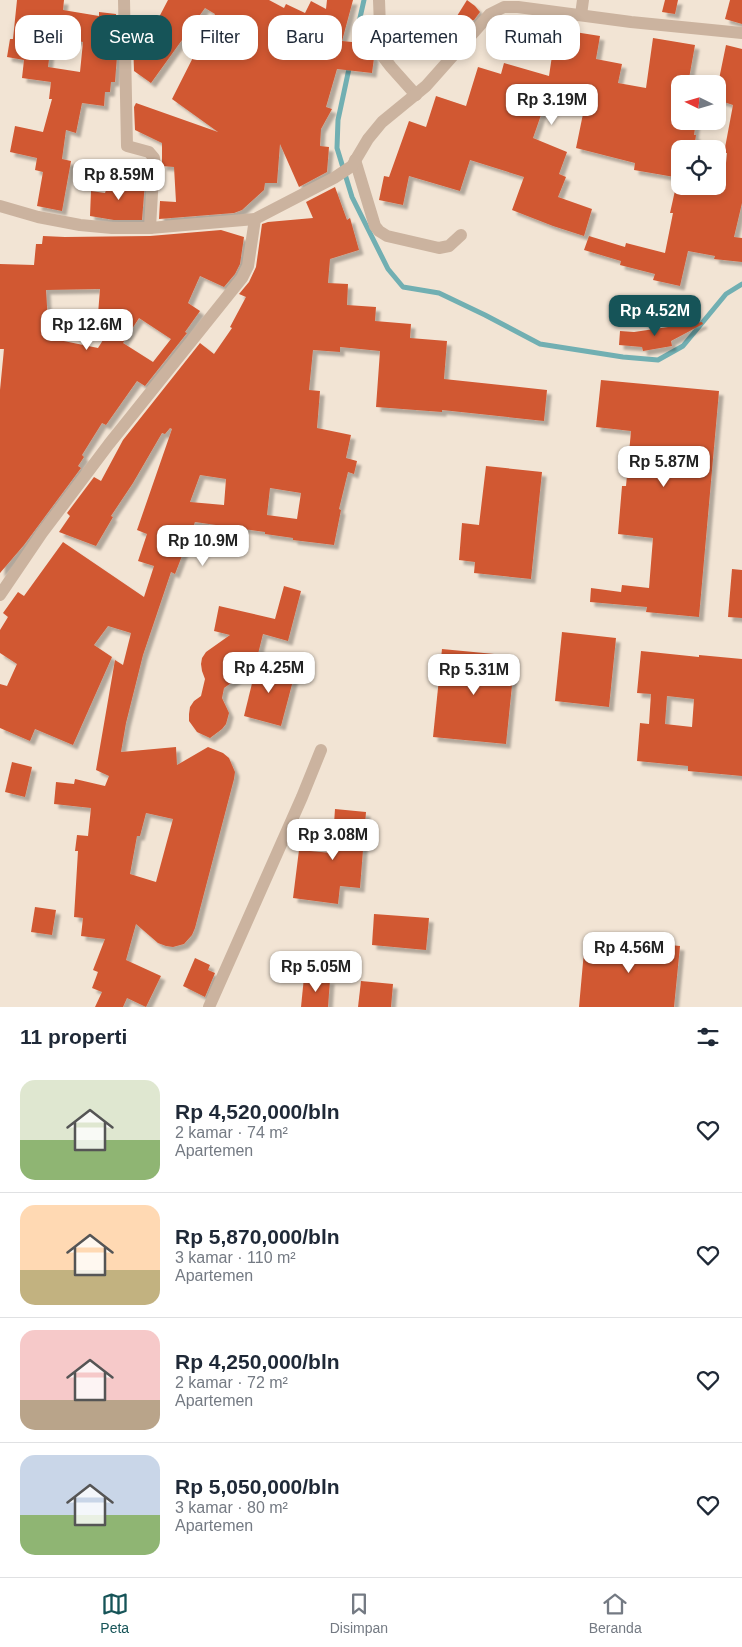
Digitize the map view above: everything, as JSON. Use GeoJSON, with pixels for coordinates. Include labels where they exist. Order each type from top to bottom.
{"type":"FeatureCollection","features":[{"type":"Feature","properties":{"kind":"street"},"geometry":{"type":"LineString","coordinates":[[124,0],[127,146],[149,152],[154,158],[150,228]]}},
{"type":"Feature","properties":{"kind":"street"},"geometry":{"type":"LineString","coordinates":[[379,0],[381,54],[390,67],[416,95]]}},
{"type":"Feature","properties":{"kind":"street"},"geometry":{"type":"LineString","coordinates":[[581,15],[583,0]]}},
{"type":"Feature","properties":{"kind":"street"},"geometry":{"type":"LineString","coordinates":[[0,206],[38,217],[80,225],[112,228],[150,228],[254,219],[334,178],[353,163],[368,139],[382,122],[432,80],[490,14],[504,8],[518,7],[631,22],[742,33]]}},
{"type":"Feature","properties":{"kind":"street"},"geometry":{"type":"LineString","coordinates":[[353,163],[375,226],[379,232],[387,236],[439,248],[449,246],[460,236]]}},
{"type":"Feature","properties":{"kind":"street"},"geometry":{"type":"LineString","coordinates":[[0,594],[42,533],[109,444],[242,278],[248,266],[254,219]]}},
{"type":"Feature","properties":{"kind":"street"},"geometry":{"type":"LineString","coordinates":[[209,1007],[302,797],[320,750]]}},
{"type":"Feature","properties":{"kind":"building"},"geometry":{"type":"Polygon","coordinates":[[[17,0],[64,0],[63,10],[93,15],[91,15],[91,60],[117,60],[115,82],[111,82],[110,92],[105,92],[104,106],[82,103],[76,133],[66,130],[62,159],[71,161],[62,211],[37,206],[43,172],[35,170],[37,158],[10,152],[15,126],[43,132],[52,99],[49,99],[51,82],[22,78],[24,60],[49,60],[48,67],[80,72],[83,42],[81,42],[81,15],[15,15],[17,0]]]}},
{"type":"Feature","properties":{"kind":"building"},"geometry":{"type":"Polygon","coordinates":[[[168,0],[269,0],[284,8],[286,4],[305,13],[311,1],[326,9],[327,0],[353,0],[342,41],[352,42],[352,60],[374,60],[372,73],[337,69],[326,107],[332,109],[321,129],[320,146],[329,147],[327,172],[299,187],[280,144],[277,183],[265,183],[264,190],[242,210],[234,213],[159,219],[160,201],[176,202],[174,167],[162,166],[162,143],[135,130],[134,107],[136,103],[218,132],[172,99],[192,60],[258,60],[258,15],[214,15],[205,8],[200,15],[182,15],[182,40],[172,54],[172,15],[160,15],[168,0]]]}},
{"type":"Feature","properties":{"kind":"building"},"geometry":{"type":"Polygon","coordinates":[[[467,0],[480,12],[476,17],[476,15],[458,15],[467,0]]]}},
{"type":"Feature","properties":{"kind":"building"},"geometry":{"type":"Polygon","coordinates":[[[665,0],[678,0],[675,14],[662,12],[665,0]]]}},
{"type":"Feature","properties":{"kind":"building"},"geometry":{"type":"Polygon","coordinates":[[[730,0],[742,0],[742,24],[725,19],[730,0]]]}},
{"type":"Feature","properties":{"kind":"building"},"geometry":{"type":"Polygon","coordinates":[[[99,12],[116,14],[99,15],[99,12]]]}},
{"type":"Feature","properties":{"kind":"building"},"geometry":{"type":"Polygon","coordinates":[[[15,20],[15,58],[7,57],[10,39],[13,39],[15,20]]]}},
{"type":"Feature","properties":{"kind":"building"},"geometry":{"type":"Polygon","coordinates":[[[580,33],[600,36],[596,59],[622,64],[618,83],[646,88],[653,38],[695,45],[690,75],[671,75],[671,130],[695,130],[695,140],[671,140],[671,176],[634,170],[635,163],[576,148],[584,109],[551,102],[548,113],[542,112],[533,138],[567,152],[559,174],[566,177],[558,197],[592,209],[584,236],[512,210],[524,177],[470,160],[460,191],[409,176],[403,205],[379,200],[384,176],[389,177],[409,121],[426,127],[436,96],[466,106],[478,67],[501,74],[504,63],[549,76],[551,60],[580,60],[580,33]]]}},
{"type":"Feature","properties":{"kind":"building"},"geometry":{"type":"Polygon","coordinates":[[[726,45],[742,49],[742,203],[734,237],[742,238],[742,262],[714,259],[715,256],[688,251],[680,286],[653,280],[655,274],[620,265],[621,261],[584,250],[589,236],[625,247],[626,243],[665,253],[673,213],[670,213],[674,195],[726,195],[726,142],[733,105],[726,103],[726,75],[720,75],[726,45]]]}},
{"type":"Feature","properties":{"kind":"building"},"geometry":{"type":"Polygon","coordinates":[[[134,60],[168,60],[151,83],[134,71],[134,60]]]}},
{"type":"Feature","properties":{"kind":"building"},"geometry":{"type":"Polygon","coordinates":[[[110,179],[145,182],[142,220],[114,220],[90,216],[91,191],[105,193],[110,179]]]}},
{"type":"Feature","properties":{"kind":"building"},"geometry":{"type":"Polygon","coordinates":[[[335,187],[347,220],[350,218],[359,250],[330,259],[328,283],[348,284],[347,305],[376,307],[375,321],[411,324],[410,338],[447,341],[444,379],[547,390],[544,421],[442,410],[442,412],[376,407],[380,351],[340,347],[340,352],[313,350],[309,390],[320,391],[317,428],[351,435],[346,458],[357,461],[354,474],[348,472],[339,509],[341,510],[334,545],[293,540],[293,538],[265,534],[265,532],[195,522],[175,574],[171,572],[143,655],[126,723],[121,752],[176,747],[177,765],[208,747],[223,753],[229,758],[235,772],[234,779],[192,935],[184,944],[173,947],[166,946],[158,943],[136,924],[126,960],[161,976],[146,1007],[127,998],[123,1007],[95,1007],[102,992],[92,988],[98,972],[93,970],[105,939],[81,936],[83,918],[74,917],[78,851],[75,851],[77,835],[88,836],[91,808],[54,804],[56,782],[74,784],[75,779],[105,786],[109,776],[96,770],[115,660],[123,665],[131,633],[108,626],[94,645],[112,657],[73,745],[35,729],[30,741],[0,728],[0,684],[7,686],[17,664],[0,653],[0,630],[8,617],[3,613],[18,592],[24,596],[63,542],[144,597],[154,566],[138,561],[147,534],[137,530],[172,429],[170,428],[165,434],[162,433],[111,516],[113,517],[96,546],[59,532],[70,516],[67,513],[94,477],[101,481],[123,440],[200,343],[214,354],[232,328],[230,327],[246,297],[239,294],[249,282],[256,267],[262,224],[313,218],[306,202],[335,187]],[[200,475],[190,502],[224,505],[226,479],[200,475]],[[270,488],[267,515],[297,519],[301,493],[270,488]],[[146,813],[140,836],[137,836],[130,874],[156,882],[173,819],[146,813]]]}},
{"type":"Feature","properties":{"kind":"building"},"geometry":{"type":"Polygon","coordinates":[[[221,230],[244,237],[240,264],[235,274],[224,287],[200,276],[188,303],[200,311],[185,332],[187,333],[145,386],[137,381],[106,425],[102,423],[82,455],[84,457],[78,466],[81,468],[24,545],[0,573],[0,390],[4,349],[0,349],[0,264],[34,265],[36,244],[42,244],[43,236],[150,236],[221,230]],[[100,289],[46,290],[49,338],[98,348],[118,316],[98,314],[100,289]],[[139,318],[123,343],[153,362],[171,339],[139,318]]]}},
{"type":"Feature","properties":{"kind":"building"},"geometry":{"type":"Polygon","coordinates":[[[702,322],[703,324],[671,341],[672,346],[643,351],[642,347],[619,345],[620,331],[634,332],[702,322]]]}},
{"type":"Feature","properties":{"kind":"building"},"geometry":{"type":"Polygon","coordinates":[[[601,380],[719,391],[699,617],[646,612],[647,607],[590,602],[591,588],[621,592],[622,585],[649,588],[653,538],[618,534],[622,486],[626,486],[631,431],[596,427],[601,380]]]}},
{"type":"Feature","properties":{"kind":"building"},"geometry":{"type":"Polygon","coordinates":[[[486,466],[542,472],[531,579],[474,573],[475,562],[459,560],[462,523],[479,525],[486,466]]]}},
{"type":"Feature","properties":{"kind":"building"},"geometry":{"type":"Polygon","coordinates":[[[732,569],[742,570],[742,618],[728,617],[732,569]]]}},
{"type":"Feature","properties":{"kind":"building"},"geometry":{"type":"Polygon","coordinates":[[[284,586],[301,591],[288,641],[263,634],[255,666],[224,688],[222,698],[229,713],[226,724],[210,738],[197,732],[189,721],[189,714],[190,707],[194,701],[201,696],[205,679],[201,664],[202,658],[206,652],[230,635],[214,631],[219,606],[275,619],[284,586]]]}},
{"type":"Feature","properties":{"kind":"building"},"geometry":{"type":"Polygon","coordinates":[[[562,632],[616,638],[609,707],[555,701],[562,632]]]}},
{"type":"Feature","properties":{"kind":"building"},"geometry":{"type":"Polygon","coordinates":[[[442,649],[515,656],[506,744],[433,737],[442,649]]]}},
{"type":"Feature","properties":{"kind":"building"},"geometry":{"type":"Polygon","coordinates":[[[641,651],[742,659],[742,776],[688,771],[688,766],[637,761],[640,723],[649,724],[651,694],[637,693],[641,651]],[[667,696],[665,724],[692,727],[694,699],[667,696]]]}},
{"type":"Feature","properties":{"kind":"building"},"geometry":{"type":"Polygon","coordinates":[[[257,663],[295,673],[281,726],[244,716],[257,663]]]}},
{"type":"Feature","properties":{"kind":"building"},"geometry":{"type":"Polygon","coordinates":[[[12,762],[32,767],[25,797],[5,792],[12,762]]]}},
{"type":"Feature","properties":{"kind":"building"},"geometry":{"type":"Polygon","coordinates":[[[335,809],[366,812],[360,888],[340,886],[338,904],[293,898],[299,850],[332,853],[335,809]]]}},
{"type":"Feature","properties":{"kind":"building"},"geometry":{"type":"Polygon","coordinates":[[[35,907],[56,910],[52,935],[31,932],[35,907]]]}},
{"type":"Feature","properties":{"kind":"building"},"geometry":{"type":"Polygon","coordinates":[[[374,914],[429,918],[426,950],[372,945],[374,914]]]}},
{"type":"Feature","properties":{"kind":"building"},"geometry":{"type":"Polygon","coordinates":[[[624,933],[651,936],[650,943],[680,946],[674,1007],[579,1007],[585,940],[623,944],[624,933]]]}},
{"type":"Feature","properties":{"kind":"building"},"geometry":{"type":"Polygon","coordinates":[[[195,958],[210,965],[208,970],[215,973],[205,997],[183,986],[195,958]]]}},
{"type":"Feature","properties":{"kind":"building"},"geometry":{"type":"Polygon","coordinates":[[[304,977],[330,980],[328,1007],[301,1007],[304,977]]]}},
{"type":"Feature","properties":{"kind":"building"},"geometry":{"type":"Polygon","coordinates":[[[361,981],[393,984],[391,1007],[358,1007],[361,981]]]}},
{"type":"Feature","properties":{"kind":"waterway"},"geometry":{"type":"LineString","coordinates":[[361,15],[364,0]]}},
{"type":"Feature","properties":{"kind":"waterway"},"geometry":{"type":"LineString","coordinates":[[350,64],[338,120],[337,148],[352,197],[388,269],[403,287],[439,293],[540,344],[623,357],[658,360],[683,346],[726,294],[742,284]]}}]}
